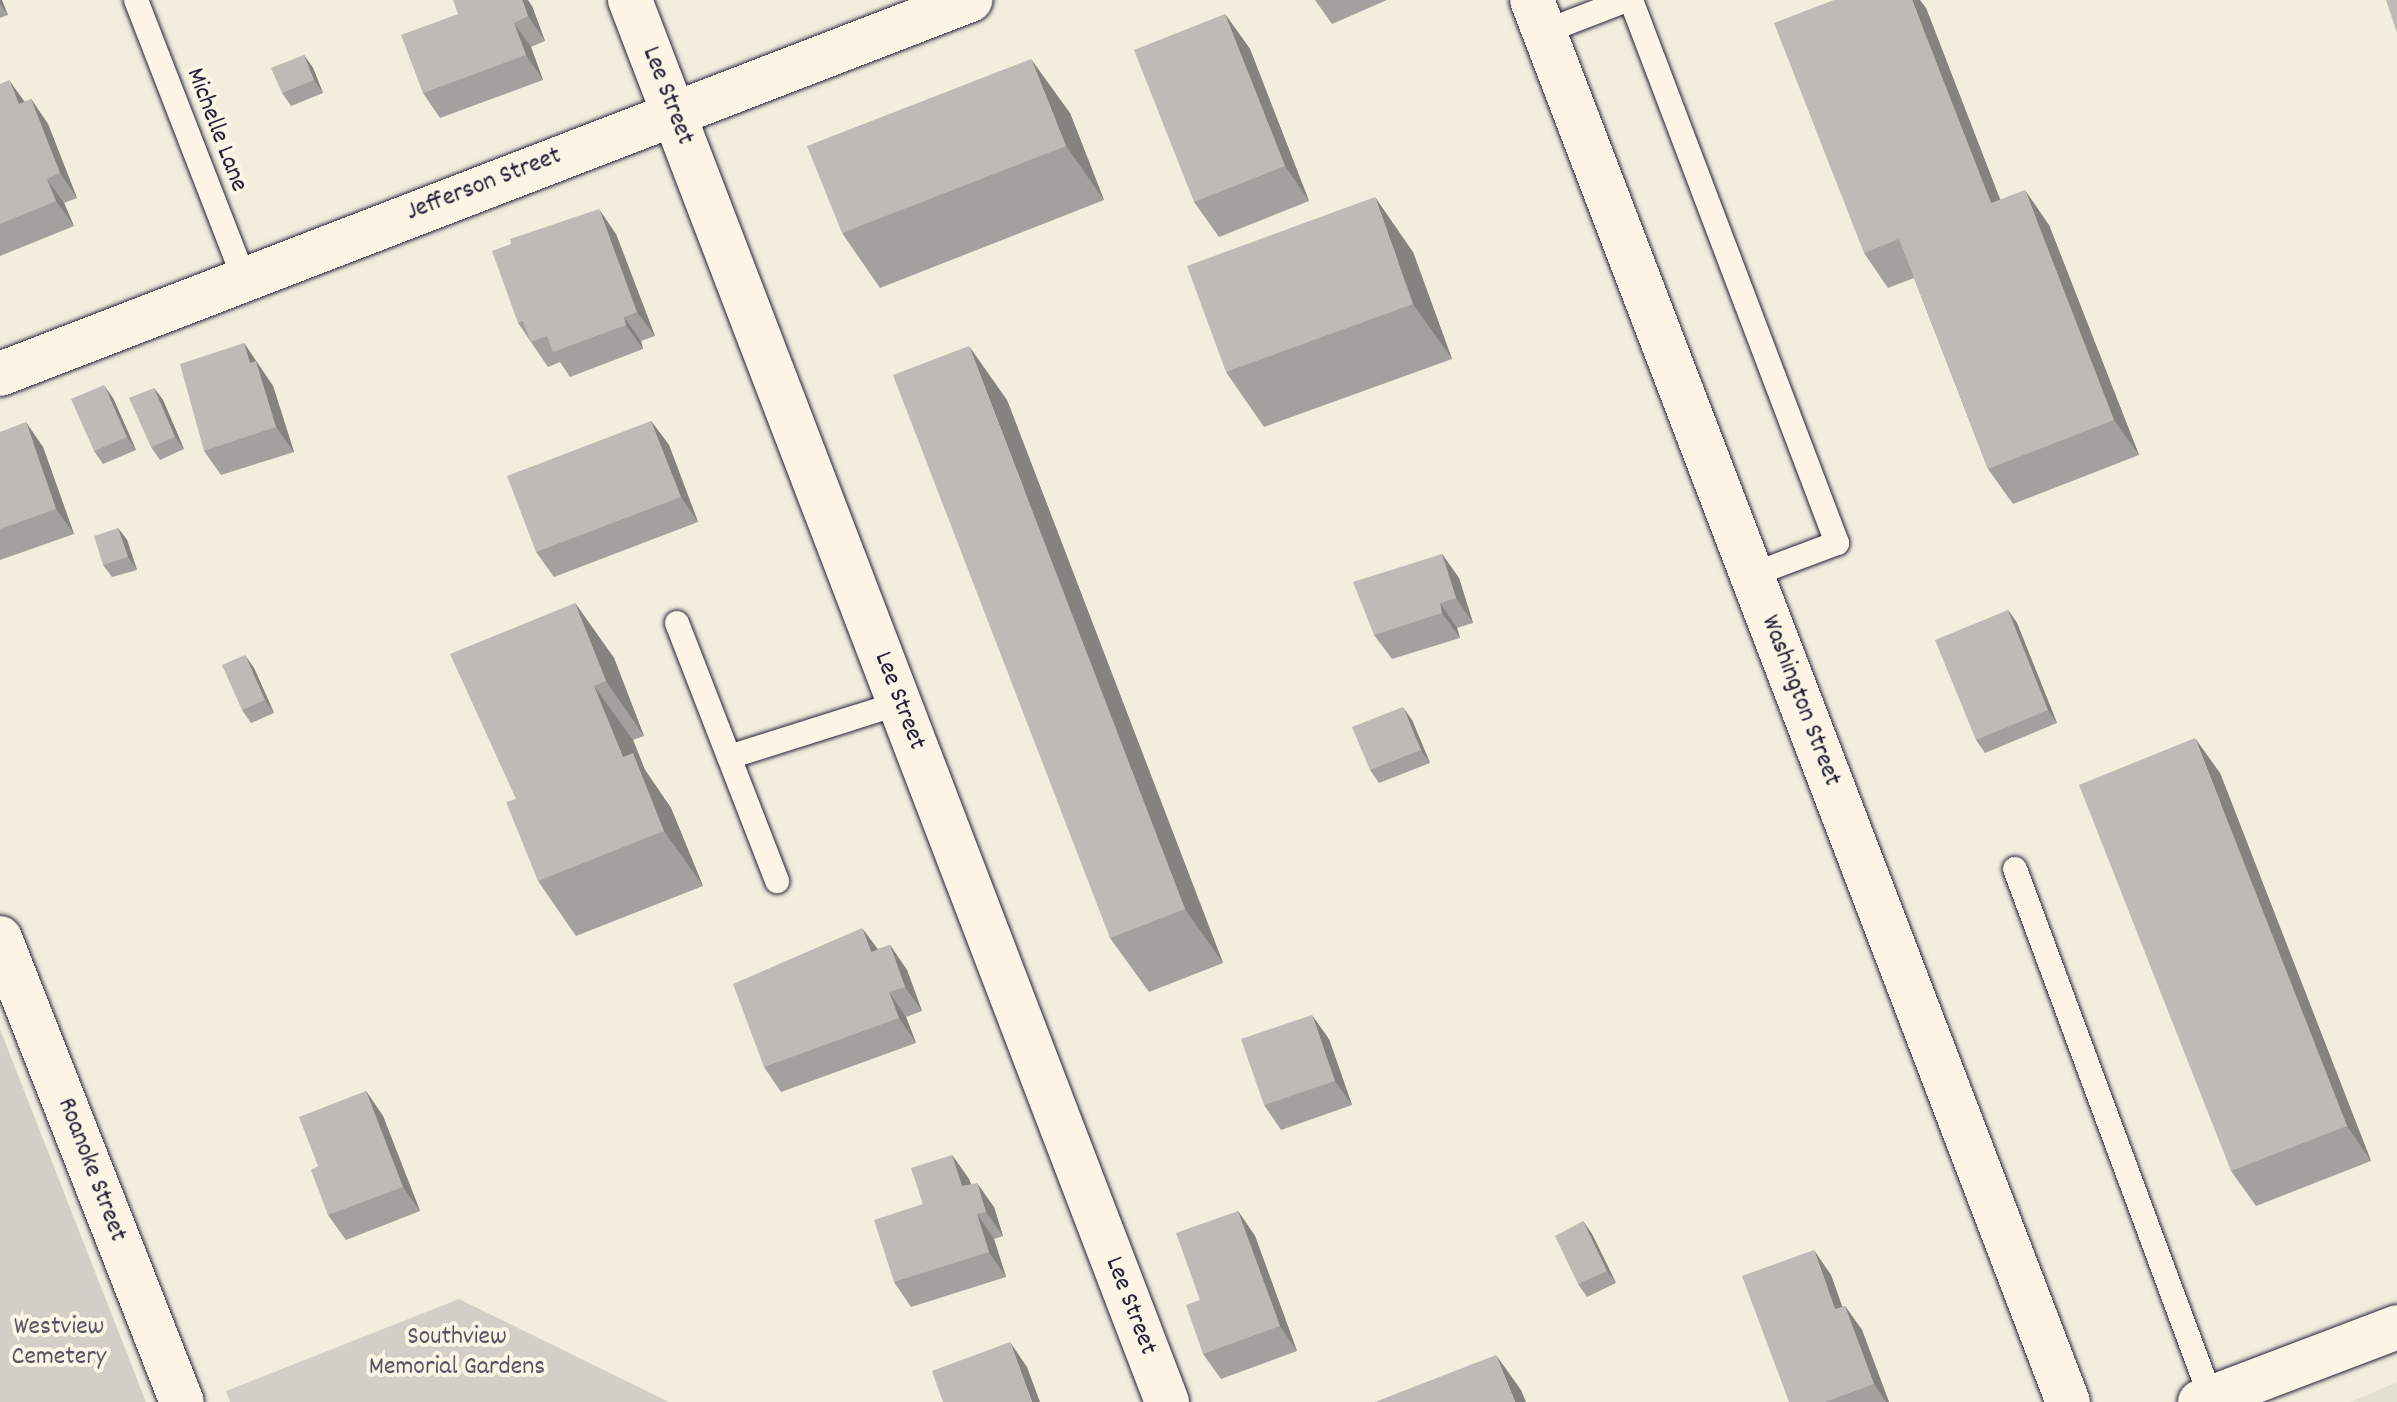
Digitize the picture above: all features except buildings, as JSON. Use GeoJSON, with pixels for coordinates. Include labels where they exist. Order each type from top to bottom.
{"type":"FeatureCollection","features":[{"type":"Feature","properties":{"kind":"street","name":"Lee Street"},"geometry":{"type":"LineString","coordinates":[[630,0],[1167,1402]]}},
{"type":"Feature","properties":{"kind":"street","name":"Jefferson Street"},"geometry":{"type":"LineString","coordinates":[[0,374],[674,111],[970,0]]}},
{"type":"Feature","properties":{"kind":"street","name":"Washington Street"},"geometry":{"type":"LineString","coordinates":[[1538,16],[2068,1402]]}},
{"type":"Feature","properties":{"kind":"street","name":"Roanoke Street"},"geometry":{"type":"LineString","coordinates":[[0,938],[182,1402]]}},
{"type":"Feature","properties":{"kind":"street"},"geometry":{"type":"LineString","coordinates":[[2205,1400],[2397,1327]]}},
{"type":"Feature","properties":{"kind":"lane","name":"Michelle Lane"},"geometry":{"type":"LineString","coordinates":[[136,0],[244,279]]}},
{"type":"Feature","properties":{"kind":"lane"},"geometry":{"type":"LineString","coordinates":[[1538,16],[1629,0],[1837,543],[1752,575]]}},
{"type":"Feature","properties":{"kind":"lane"},"geometry":{"type":"LineString","coordinates":[[677,623],[777,881]]}},
{"type":"Feature","properties":{"kind":"lane"},"geometry":{"type":"LineString","coordinates":[[729,757],[900,703]]}},
{"type":"Feature","properties":{"kind":"lane"},"geometry":{"type":"LineString","coordinates":[[2015,869],[2205,1400]]}},
{"type":"Feature","properties":{"kind":"shaded area"},"geometry":{"type":"Polygon","coordinates":[[[2397,1382],[2397,1402],[2351,1402],[2397,1382]]]}},
{"type":"Feature","properties":{"kind":"green space","name":"Westview Cemetery"},"geometry":{"type":"Polygon","coordinates":[[[0,1029],[146,1402],[0,1402],[0,1029]]]}},
{"type":"Feature","properties":{"kind":"green space","name":"Southview Memorial Gardens"},"geometry":{"type":"Polygon","coordinates":[[[459,1299],[669,1402],[230,1402],[226,1391],[459,1299]]]}}]}
